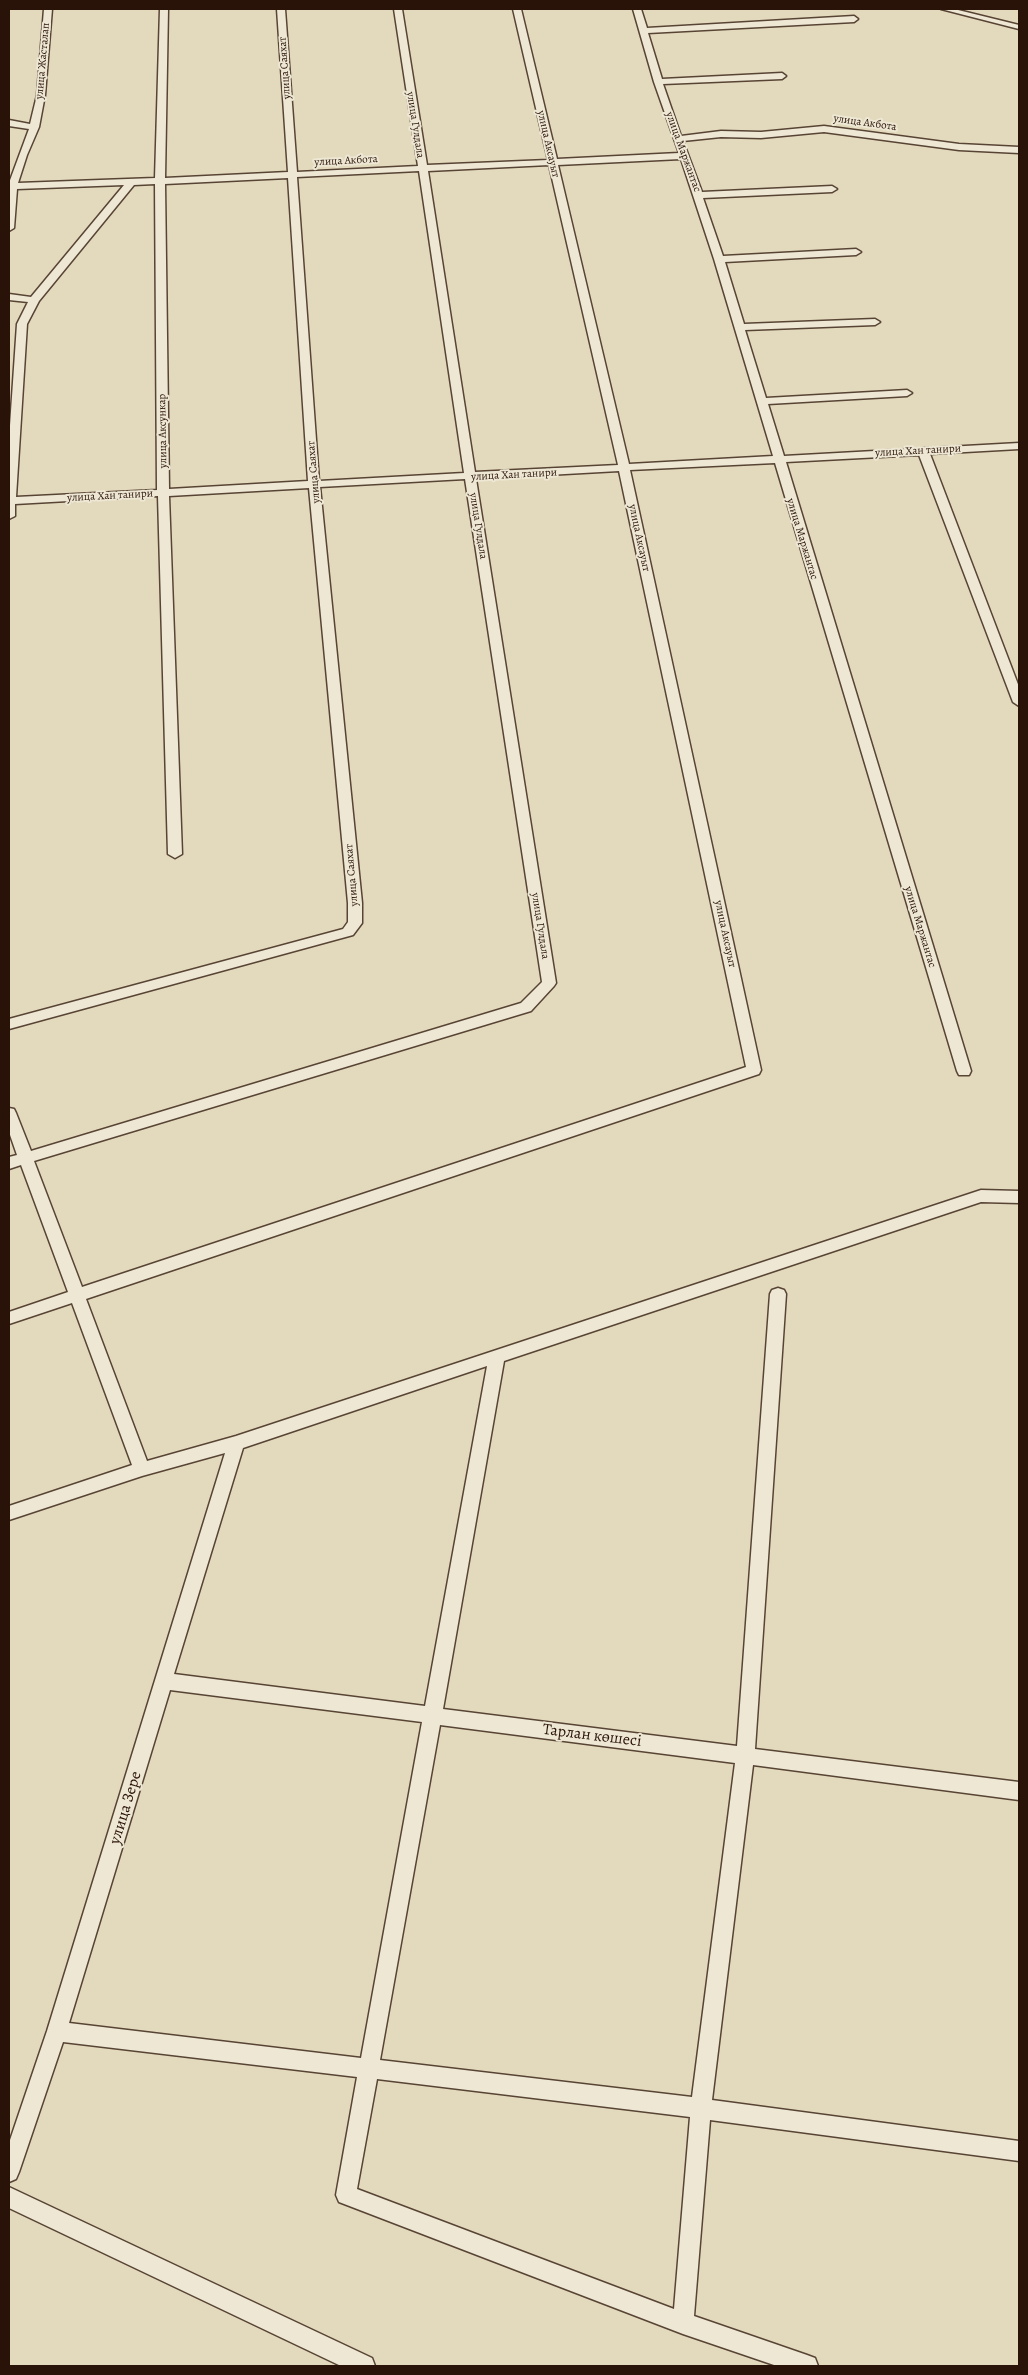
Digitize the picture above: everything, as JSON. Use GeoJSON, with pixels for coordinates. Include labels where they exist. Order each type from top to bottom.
{"type":"FeatureCollection","features":[{"type":"Feature","properties":{"kind":"street","name":"улица Жасталап"},"geometry":{"type":"LineString","coordinates":[[9,228],[11,186],[34,127],[41,95],[48,9]]}},
{"type":"Feature","properties":{"kind":"street","name":"улица Аксункар"},"geometry":{"type":"LineString","coordinates":[[164,9],[160,181],[163,493],[175,854]]}},
{"type":"Feature","properties":{"kind":"street","name":"улица Саяхат"},"geometry":{"type":"LineString","coordinates":[[9,1024],[348,932],[355,922],[355,902],[314,485],[282,9]]}},
{"type":"Feature","properties":{"kind":"street","name":"улица Гулдала"},"geometry":{"type":"LineString","coordinates":[[25,1158],[526,1007],[549,983],[398,9]]}},
{"type":"Feature","properties":{"kind":"street","name":"улица Аксауыт"},"geometry":{"type":"LineString","coordinates":[[76,1297],[754,1070],[624,468],[517,9]]}},
{"type":"Feature","properties":{"kind":"street","name":"улица Маржантас"},"geometry":{"type":"LineString","coordinates":[[637,9],[658,82],[719,259],[778,460],[964,1071]]}},
{"type":"Feature","properties":{"kind":"street"},"geometry":{"type":"LineString","coordinates":[[945,9],[1019,27]]}},
{"type":"Feature","properties":{"kind":"street"},"geometry":{"type":"LineString","coordinates":[[992,9],[998,21]]}},
{"type":"Feature","properties":{"kind":"street"},"geometry":{"type":"LineString","coordinates":[[643,31],[854,19]]}},
{"type":"Feature","properties":{"kind":"street"},"geometry":{"type":"LineString","coordinates":[[658,82],[782,76]]}},
{"type":"Feature","properties":{"kind":"street"},"geometry":{"type":"LineString","coordinates":[[9,124],[34,127]]}},
{"type":"Feature","properties":{"kind":"street","name":"улица Акбота"},"geometry":{"type":"LineString","coordinates":[[677,139],[721,134],[761,135],[824,129],[959,147],[1019,150]]}},
{"type":"Feature","properties":{"kind":"street","name":"улица Акбота"},"geometry":{"type":"LineString","coordinates":[[11,186],[160,181],[685,156]]}},
{"type":"Feature","properties":{"kind":"street"},"geometry":{"type":"LineString","coordinates":[[9,516],[22,324],[34,300],[131,182]]}},
{"type":"Feature","properties":{"kind":"street"},"geometry":{"type":"LineString","coordinates":[[698,195],[832,188]]}},
{"type":"Feature","properties":{"kind":"street"},"geometry":{"type":"LineString","coordinates":[[719,259],[856,252]]}},
{"type":"Feature","properties":{"kind":"street"},"geometry":{"type":"LineString","coordinates":[[9,297],[34,300]]}},
{"type":"Feature","properties":{"kind":"street"},"geometry":{"type":"LineString","coordinates":[[739,328],[874,322]]}},
{"type":"Feature","properties":{"kind":"street"},"geometry":{"type":"LineString","coordinates":[[762,401],[907,393]]}},
{"type":"Feature","properties":{"kind":"street","name":"улица Хан танири"},"geometry":{"type":"LineString","coordinates":[[9,501],[1019,446]]}},
{"type":"Feature","properties":{"kind":"street"},"geometry":{"type":"LineString","coordinates":[[922,451],[1019,702]]}},
{"type":"Feature","properties":{"kind":"street"},"geometry":{"type":"LineString","coordinates":[[9,1113],[76,1297],[142,1469]]}},
{"type":"Feature","properties":{"kind":"street"},"geometry":{"type":"LineString","coordinates":[[9,1164],[25,1158]]}},
{"type":"Feature","properties":{"kind":"street"},"geometry":{"type":"LineString","coordinates":[[9,1513],[142,1469],[236,1443],[981,1196],[1019,1197]]}},
{"type":"Feature","properties":{"kind":"street"},"geometry":{"type":"LineString","coordinates":[[683,2323],[701,2108],[745,1756],[778,1294]]}},
{"type":"Feature","properties":{"kind":"street"},"geometry":{"type":"LineString","coordinates":[[9,1318],[76,1297]]}},
{"type":"Feature","properties":{"kind":"street"},"geometry":{"type":"LineString","coordinates":[[497,1356],[346,2195],[683,2323],[807,2366]]}},
{"type":"Feature","properties":{"kind":"street","name":"улица Зере"},"geometry":{"type":"LineString","coordinates":[[9,2172],[57,2031],[236,1443]]}},
{"type":"Feature","properties":{"kind":"street","name":"Тарлан көшесі"},"geometry":{"type":"LineString","coordinates":[[165,1681],[1019,1791]]}},
{"type":"Feature","properties":{"kind":"street"},"geometry":{"type":"LineString","coordinates":[[57,2031],[701,2108],[1019,2151]]}},
{"type":"Feature","properties":{"kind":"street"},"geometry":{"type":"LineString","coordinates":[[9,2197],[364,2366]]}}]}
